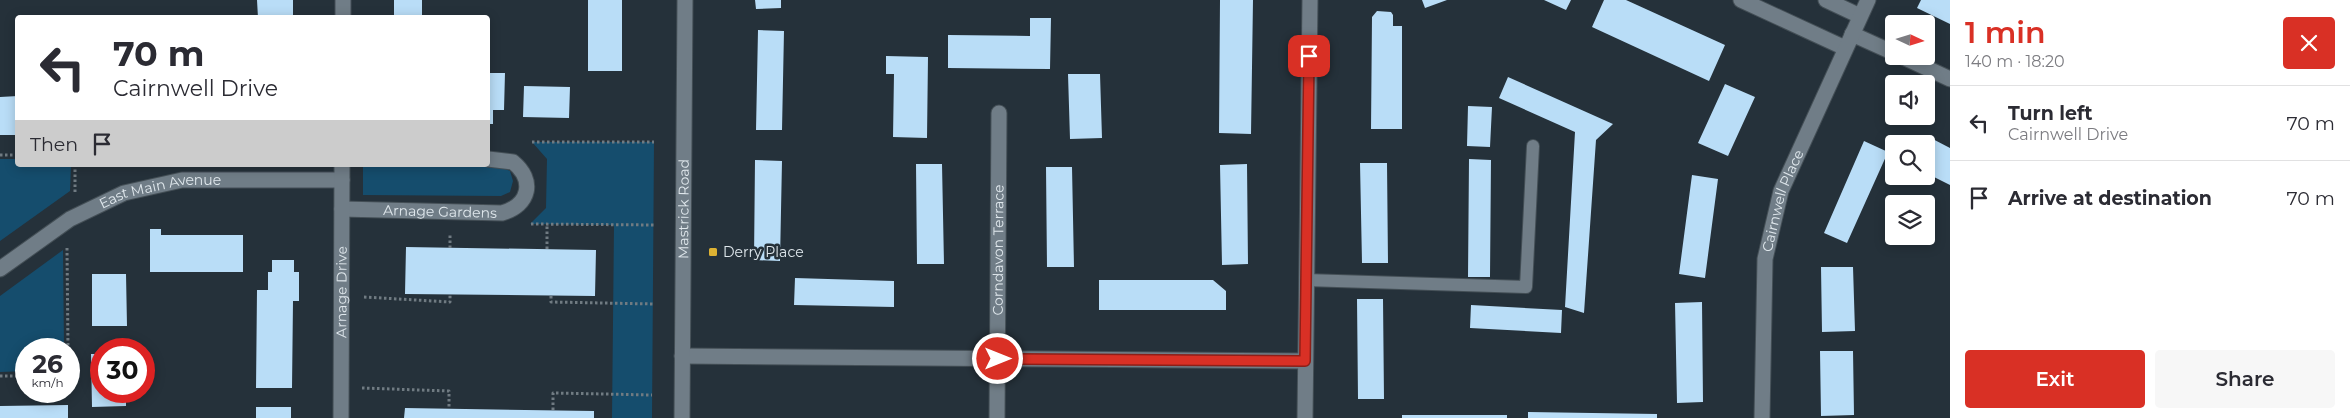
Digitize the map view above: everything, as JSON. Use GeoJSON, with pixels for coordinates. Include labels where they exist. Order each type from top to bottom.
{"type":"FeatureCollection","features":[{"type":"Feature","properties":{"kind":"street"},"geometry":{"type":"LineString","coordinates":[[344,0],[344,15]]}},
{"type":"Feature","properties":{"kind":"street","name":"Mastrick Road"},"geometry":{"type":"LineString","coordinates":[[682,418],[685,0]]}},
{"type":"Feature","properties":{"kind":"street"},"geometry":{"type":"LineString","coordinates":[[1305,418],[1310,0]]}},
{"type":"Feature","properties":{"kind":"street"},"geometry":{"type":"LineString","coordinates":[[1741,0],[1845,48]]}},
{"type":"Feature","properties":{"kind":"street"},"geometry":{"type":"LineString","coordinates":[[1826,0],[1860,16]]}},
{"type":"Feature","properties":{"kind":"street","name":"Cairnwell Place"},"geometry":{"type":"LineString","coordinates":[[1762,418],[1765,259],[1781,191],[1868,0]]}},
{"type":"Feature","properties":{"kind":"street"},"geometry":{"type":"LineString","coordinates":[[1852,34],[1885,49]]}},
{"type":"Feature","properties":{"kind":"street"},"geometry":{"type":"LineString","coordinates":[[1920,65],[1950,79]]}},
{"type":"Feature","properties":{"kind":"street","name":"Corndavon Terrace"},"geometry":{"type":"LineString","coordinates":[[997,418],[999,113]]}},
{"type":"Feature","properties":{"kind":"street","name":"Arnage Gardens"},"geometry":{"type":"LineString","coordinates":[[342,209],[502,213],[512,210],[520,204],[525,196],[526,176],[513,162],[490,158]]}},
{"type":"Feature","properties":{"kind":"street","name":"Arnage Drive"},"geometry":{"type":"LineString","coordinates":[[341,418],[342,172]]}},
{"type":"Feature","properties":{"kind":"street","name":"East Main Avenue"},"geometry":{"type":"LineString","coordinates":[[0,269],[70,219],[124,193],[182,180],[342,172]]}},
{"type":"Feature","properties":{"kind":"street"},"geometry":{"type":"LineString","coordinates":[[682,356],[1305,361]]}},
{"type":"Feature","properties":{"kind":"lane"},"geometry":{"type":"LineString","coordinates":[[1306,280],[1526,287],[1533,146]]}},
{"type":"Feature","properties":{"kind":"path"},"geometry":{"type":"LineString","coordinates":[[532,142],[654,142]]}},
{"type":"Feature","properties":{"kind":"path"},"geometry":{"type":"LineString","coordinates":[[0,155],[15,155]]}},
{"type":"Feature","properties":{"kind":"path"},"geometry":{"type":"LineString","coordinates":[[75,167],[75,193]]}},
{"type":"Feature","properties":{"kind":"path"},"geometry":{"type":"LineString","coordinates":[[530,224],[654,224]]}},
{"type":"Feature","properties":{"kind":"path"},"geometry":{"type":"LineString","coordinates":[[547,224],[547,249]]}},
{"type":"Feature","properties":{"kind":"path"},"geometry":{"type":"LineString","coordinates":[[67,242],[68,338]]}},
{"type":"Feature","properties":{"kind":"path"},"geometry":{"type":"LineString","coordinates":[[358,297],[450,302],[450,294]]}},
{"type":"Feature","properties":{"kind":"path"},"geometry":{"type":"LineString","coordinates":[[551,296],[551,302],[654,304]]}},
{"type":"Feature","properties":{"kind":"path"},"geometry":{"type":"LineString","coordinates":[[0,376],[15,376]]}},
{"type":"Feature","properties":{"kind":"path"},"geometry":{"type":"LineString","coordinates":[[358,388],[449,392],[448,409]]}},
{"type":"Feature","properties":{"kind":"path"},"geometry":{"type":"LineString","coordinates":[[553,410],[554,393],[652,394]]}},
{"type":"Feature","properties":{"kind":"shaded area"},"geometry":{"type":"Polygon","coordinates":[[[532,142],[654,142],[652,418],[612,418],[614,225],[530,224],[546,208],[547,159],[532,142]]]}},
{"type":"Feature","properties":{"kind":"shaded area"},"geometry":{"type":"Polygon","coordinates":[[[0,159],[15,159],[15,167],[71,167],[70,191],[0,241],[0,159]]]}},
{"type":"Feature","properties":{"kind":"shaded area"},"geometry":{"type":"Polygon","coordinates":[[[363,167],[501,167],[510,171],[513,181],[510,192],[501,196],[363,195],[363,167]]]}},
{"type":"Feature","properties":{"kind":"shaded area"},"geometry":{"type":"Polygon","coordinates":[[[63,250],[64,338],[15,338],[15,371],[0,372],[0,296],[63,250]]]}},
{"type":"Feature","properties":{"kind":"building"},"geometry":{"type":"Polygon","coordinates":[[[257,0],[293,0],[293,15],[258,15],[257,0]]]}},
{"type":"Feature","properties":{"kind":"building"},"geometry":{"type":"Polygon","coordinates":[[[394,0],[422,0],[422,15],[394,15],[394,0]]]}},
{"type":"Feature","properties":{"kind":"building"},"geometry":{"type":"Polygon","coordinates":[[[588,0],[622,0],[622,71],[588,71],[588,0]]]}},
{"type":"Feature","properties":{"kind":"building"},"geometry":{"type":"Polygon","coordinates":[[[755,0],[781,0],[781,8],[756,9],[755,0]]]}},
{"type":"Feature","properties":{"kind":"building"},"geometry":{"type":"Polygon","coordinates":[[[1220,0],[1253,0],[1251,134],[1219,133],[1220,0]]]}},
{"type":"Feature","properties":{"kind":"building"},"geometry":{"type":"Polygon","coordinates":[[[1422,0],[1447,0],[1425,8],[1422,0]]]}},
{"type":"Feature","properties":{"kind":"building"},"geometry":{"type":"Polygon","coordinates":[[[1544,0],[1571,0],[1566,10],[1544,0]]]}},
{"type":"Feature","properties":{"kind":"building"},"geometry":{"type":"Polygon","coordinates":[[[1604,0],[1626,0],[1725,45],[1709,81],[1592,27],[1604,0]]]}},
{"type":"Feature","properties":{"kind":"building"},"geometry":{"type":"Polygon","coordinates":[[[1921,0],[1950,0],[1950,24],[1935,15],[1917,8],[1921,0]]]}},
{"type":"Feature","properties":{"kind":"building"},"geometry":{"type":"Polygon","coordinates":[[[1377,11],[1391,12],[1393,15],[1393,26],[1402,26],[1402,129],[1371,129],[1372,17],[1377,11]]]}},
{"type":"Feature","properties":{"kind":"building"},"geometry":{"type":"Polygon","coordinates":[[[1030,18],[1051,18],[1050,69],[948,68],[948,35],[1030,36],[1030,18]]]}},
{"type":"Feature","properties":{"kind":"building"},"geometry":{"type":"Polygon","coordinates":[[[758,30],[784,31],[782,130],[756,130],[758,30]]]}},
{"type":"Feature","properties":{"kind":"building"},"geometry":{"type":"Polygon","coordinates":[[[886,56],[928,57],[927,138],[893,137],[894,74],[886,74],[886,56]]]}},
{"type":"Feature","properties":{"kind":"building"},"geometry":{"type":"Polygon","coordinates":[[[490,73],[505,73],[504,110],[493,110],[493,124],[490,124],[490,73]]]}},
{"type":"Feature","properties":{"kind":"building"},"geometry":{"type":"Polygon","coordinates":[[[1068,74],[1100,74],[1102,138],[1070,139],[1068,74]]]}},
{"type":"Feature","properties":{"kind":"building"},"geometry":{"type":"Polygon","coordinates":[[[1508,77],[1613,124],[1596,140],[1584,313],[1565,307],[1575,132],[1499,98],[1508,77]]]}},
{"type":"Feature","properties":{"kind":"building"},"geometry":{"type":"Polygon","coordinates":[[[1725,84],[1755,97],[1728,156],[1698,143],[1725,84]]]}},
{"type":"Feature","properties":{"kind":"building"},"geometry":{"type":"Polygon","coordinates":[[[524,86],[570,87],[569,118],[523,117],[524,86]]]}},
{"type":"Feature","properties":{"kind":"building"},"geometry":{"type":"Polygon","coordinates":[[[15,96],[15,135],[0,135],[0,97],[15,96]]]}},
{"type":"Feature","properties":{"kind":"building"},"geometry":{"type":"Polygon","coordinates":[[[1468,106],[1492,107],[1490,147],[1467,146],[1468,106]]]}},
{"type":"Feature","properties":{"kind":"building"},"geometry":{"type":"Polygon","coordinates":[[[1935,140],[1950,148],[1950,185],[1935,178],[1935,140]]]}},
{"type":"Feature","properties":{"kind":"building"},"geometry":{"type":"Polygon","coordinates":[[[1864,141],[1885,151],[1885,159],[1847,243],[1824,233],[1864,141]]]}},
{"type":"Feature","properties":{"kind":"building"},"geometry":{"type":"Polygon","coordinates":[[[1469,159],[1491,160],[1490,277],[1468,277],[1469,159]]]}},
{"type":"Feature","properties":{"kind":"building"},"geometry":{"type":"Polygon","coordinates":[[[755,160],[782,161],[780,261],[754,260],[755,160]]]}},
{"type":"Feature","properties":{"kind":"building"},"geometry":{"type":"Polygon","coordinates":[[[1360,163],[1387,163],[1388,263],[1362,263],[1360,163]]]}},
{"type":"Feature","properties":{"kind":"building"},"geometry":{"type":"Polygon","coordinates":[[[916,164],[942,164],[944,264],[917,264],[916,164]]]}},
{"type":"Feature","properties":{"kind":"building"},"geometry":{"type":"Polygon","coordinates":[[[1247,164],[1248,264],[1222,265],[1220,165],[1247,164]]]}},
{"type":"Feature","properties":{"kind":"building"},"geometry":{"type":"Polygon","coordinates":[[[1046,167],[1072,167],[1074,267],[1047,267],[1046,167]]]}},
{"type":"Feature","properties":{"kind":"building"},"geometry":{"type":"Polygon","coordinates":[[[1692,175],[1718,179],[1705,278],[1679,274],[1692,175]]]}},
{"type":"Feature","properties":{"kind":"building"},"geometry":{"type":"Polygon","coordinates":[[[150,229],[161,229],[161,235],[243,235],[243,272],[150,272],[150,229]]]}},
{"type":"Feature","properties":{"kind":"building"},"geometry":{"type":"Polygon","coordinates":[[[406,247],[596,250],[595,296],[405,294],[406,247]]]}},
{"type":"Feature","properties":{"kind":"building"},"geometry":{"type":"Polygon","coordinates":[[[272,260],[294,260],[294,272],[299,272],[299,301],[293,301],[292,388],[256,388],[257,290],[268,290],[268,272],[272,272],[272,260]]]}},
{"type":"Feature","properties":{"kind":"building"},"geometry":{"type":"Polygon","coordinates":[[[1821,267],[1853,267],[1855,331],[1822,332],[1821,267]]]}},
{"type":"Feature","properties":{"kind":"building"},"geometry":{"type":"Polygon","coordinates":[[[92,274],[126,274],[127,326],[92,326],[92,274]]]}},
{"type":"Feature","properties":{"kind":"building"},"geometry":{"type":"Polygon","coordinates":[[[795,278],[894,281],[894,307],[794,305],[795,278]]]}},
{"type":"Feature","properties":{"kind":"building"},"geometry":{"type":"Polygon","coordinates":[[[1099,280],[1213,280],[1226,291],[1226,310],[1099,310],[1099,280]]]}},
{"type":"Feature","properties":{"kind":"building"},"geometry":{"type":"Polygon","coordinates":[[[1357,299],[1383,299],[1384,399],[1358,399],[1357,299]]]}},
{"type":"Feature","properties":{"kind":"building"},"geometry":{"type":"Polygon","coordinates":[[[1702,302],[1703,402],[1677,403],[1675,303],[1702,302]]]}},
{"type":"Feature","properties":{"kind":"building"},"geometry":{"type":"Polygon","coordinates":[[[1471,305],[1562,310],[1561,333],[1470,328],[1471,305]]]}},
{"type":"Feature","properties":{"kind":"building"},"geometry":{"type":"Polygon","coordinates":[[[1820,351],[1853,351],[1854,415],[1821,416],[1820,351]]]}},
{"type":"Feature","properties":{"kind":"building"},"geometry":{"type":"Polygon","coordinates":[[[92,403],[126,403],[126,406],[92,407],[92,403]]]}},
{"type":"Feature","properties":{"kind":"building"},"geometry":{"type":"Polygon","coordinates":[[[68,405],[68,418],[0,418],[0,406],[68,405]]]}},
{"type":"Feature","properties":{"kind":"building"},"geometry":{"type":"Polygon","coordinates":[[[256,407],[291,407],[291,418],[256,418],[256,407]]]}},
{"type":"Feature","properties":{"kind":"building"},"geometry":{"type":"Polygon","coordinates":[[[405,408],[594,411],[594,418],[404,418],[405,408]]]}},
{"type":"Feature","properties":{"kind":"building"},"geometry":{"type":"Polygon","coordinates":[[[1528,412],[1657,414],[1657,418],[1528,418],[1528,412]]]}},
{"type":"Feature","properties":{"kind":"building"},"geometry":{"type":"Polygon","coordinates":[[[1402,415],[1507,415],[1507,418],[1402,418],[1402,415]]]}},
{"type":"Feature","properties":{"kind":"place","name":"Derry Place"},"geometry":{"type":"Point","coordinates":[713,252]}},
{"type":"Feature","properties":{"kind":"route"},"geometry":{"type":"LineString","coordinates":[[998,359],[1305,361],[1309,56]]}}]}
